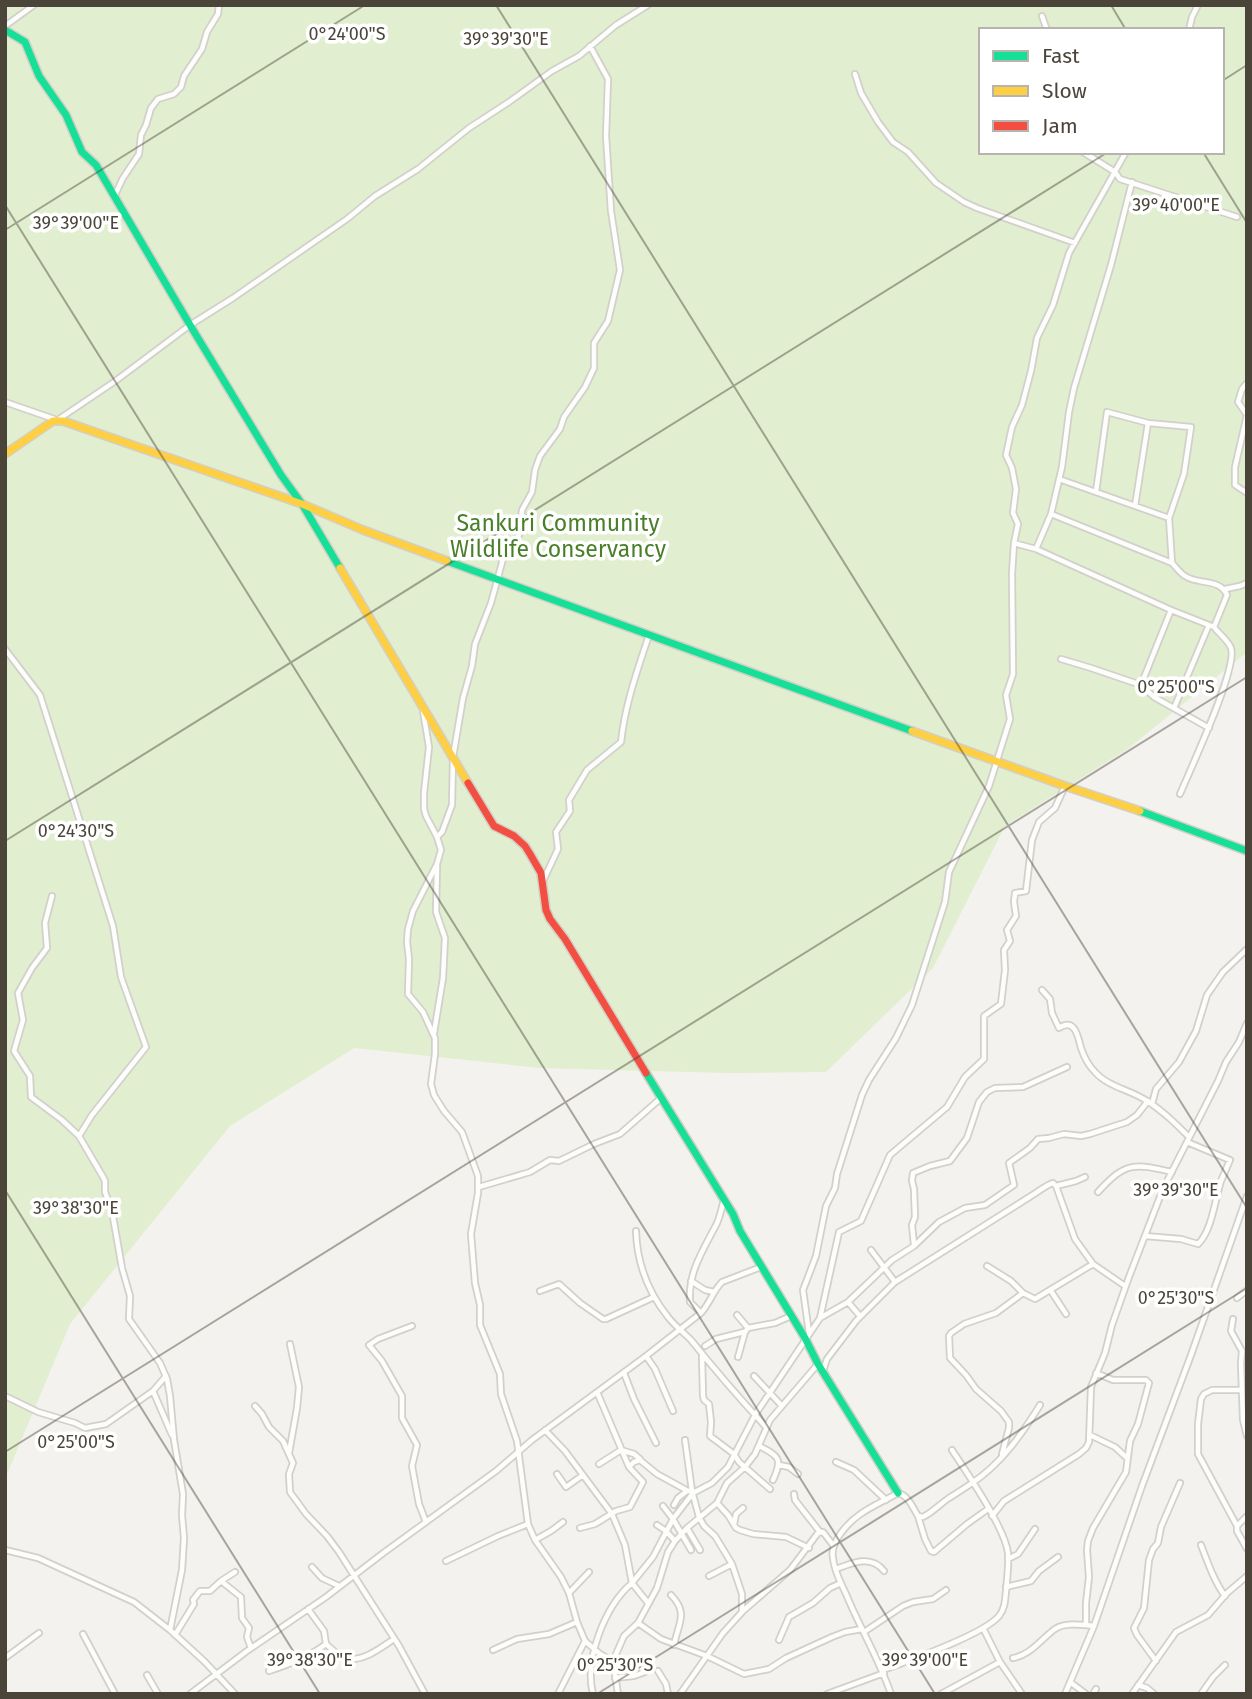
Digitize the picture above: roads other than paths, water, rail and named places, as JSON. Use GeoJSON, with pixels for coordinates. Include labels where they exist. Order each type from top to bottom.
{"type":"FeatureCollection","features":[{"type":"Feature","properties":{"kind":"street"},"geometry":{"type":"LineString","coordinates":[[34,5],[5,28],[25,43],[39,76],[66,115],[82,152],[96,165],[494,826],[514,836],[525,846],[541,873],[546,910],[550,919],[565,939],[733,1214],[791,1316],[807,1335]]}},
{"type":"Feature","properties":{"kind":"street"},"geometry":{"type":"LineString","coordinates":[[114,198],[122,178],[139,153],[141,135],[151,107],[158,99],[174,94],[181,87],[184,76],[202,49],[207,32],[218,14],[219,5]]}},
{"type":"Feature","properties":{"kind":"street"},"geometry":{"type":"LineString","coordinates":[[5,454],[114,383],[190,325],[347,219],[375,196],[418,169],[469,128],[552,71],[579,56],[616,25],[648,5]]}},
{"type":"Feature","properties":{"kind":"street"},"geometry":{"type":"LineString","coordinates":[[1189,28],[1198,5]]}},
{"type":"Feature","properties":{"kind":"street"},"geometry":{"type":"LineString","coordinates":[[1042,16],[1046,28]]}},
{"type":"Feature","properties":{"kind":"street"},"geometry":{"type":"LineString","coordinates":[[437,837],[442,832],[452,805],[453,757],[475,644],[491,603],[503,559],[519,535],[522,510],[532,492],[540,456],[560,429],[564,417],[585,387],[594,368],[594,343],[608,321],[620,270],[611,212],[607,136],[608,79],[590,46]]}},
{"type":"Feature","properties":{"kind":"street"},"geometry":{"type":"LineString","coordinates":[[855,74],[861,93],[878,122],[893,142],[908,152],[936,183],[964,202],[992,215],[1075,243]]}},
{"type":"Feature","properties":{"kind":"street"},"geometry":{"type":"LineString","coordinates":[[1086,154],[1115,172],[1120,179],[1237,217]]}},
{"type":"Feature","properties":{"kind":"street"},"geometry":{"type":"LineString","coordinates":[[988,1509],[934,1552],[931,1551],[909,1500],[902,1493],[898,1493],[820,1367],[807,1335],[803,1290],[816,1256],[827,1206],[835,1188],[862,1095],[912,1005],[945,902],[949,872],[989,786],[1010,719],[1006,695],[1013,674],[1012,574],[1018,524],[1013,513],[1016,489],[1006,455],[1012,427],[1022,405],[1037,338],[1053,305],[1069,253],[1125,154]]}},
{"type":"Feature","properties":{"kind":"street"},"geometry":{"type":"LineString","coordinates":[[1036,549],[1051,514],[1074,388],[1094,325],[1132,182]]}},
{"type":"Feature","properties":{"kind":"street"},"geometry":{"type":"LineString","coordinates":[[1247,383],[1238,402],[1247,415],[1235,467],[1235,485],[1247,493]]}},
{"type":"Feature","properties":{"kind":"street"},"geometry":{"type":"LineString","coordinates":[[5,402],[302,504],[363,530],[649,635],[1247,850]]}},
{"type":"Feature","properties":{"kind":"street"},"geometry":{"type":"LineString","coordinates":[[1096,492],[1107,412],[1147,423],[1191,427],[1184,474],[1169,518],[1172,563]]}},
{"type":"Feature","properties":{"kind":"street"},"geometry":{"type":"LineString","coordinates":[[1135,506],[1147,423]]}},
{"type":"Feature","properties":{"kind":"street"},"geometry":{"type":"LineString","coordinates":[[1059,479],[1169,518]]}},
{"type":"Feature","properties":{"kind":"street"},"geometry":{"type":"LineString","coordinates":[[1051,514],[1172,563],[1186,578],[1219,585],[1225,589],[1227,595],[1174,708]]}},
{"type":"Feature","properties":{"kind":"street"},"geometry":{"type":"LineString","coordinates":[[1014,543],[1036,549],[1211,626],[1227,641],[1232,649],[1231,668],[1209,728],[1180,794]]}},
{"type":"Feature","properties":{"kind":"street"},"geometry":{"type":"LineString","coordinates":[[1225,589],[1247,583]]}},
{"type":"Feature","properties":{"kind":"street"},"geometry":{"type":"LineString","coordinates":[[1140,685],[1171,610]]}},
{"type":"Feature","properties":{"kind":"street"},"geometry":{"type":"LineString","coordinates":[[542,881],[558,849],[556,832],[570,811],[569,800],[587,770],[621,742],[628,700],[649,635]]}},
{"type":"Feature","properties":{"kind":"street"},"geometry":{"type":"LineString","coordinates":[[5,649],[40,695],[113,926],[121,977],[146,1047],[92,1115],[79,1136]]}},
{"type":"Feature","properties":{"kind":"street"},"geometry":{"type":"LineString","coordinates":[[1061,659],[1140,685],[1154,697],[1209,728]]}},
{"type":"Feature","properties":{"kind":"street"},"geometry":{"type":"LineString","coordinates":[[421,704],[429,747],[424,809],[441,850],[437,864],[413,911],[408,929],[408,994],[424,1012],[434,1034]]}},
{"type":"Feature","properties":{"kind":"street"},"geometry":{"type":"LineString","coordinates":[[820,1318],[839,1232],[861,1221],[890,1155],[947,1107],[965,1077],[984,1059],[984,1016],[1001,1004],[1005,970],[1004,950],[1010,941],[1007,930],[1016,916],[1013,902],[1015,893],[1026,891],[1031,840],[1040,822],[1055,808],[1065,786]]}},
{"type":"Feature","properties":{"kind":"street"},"geometry":{"type":"LineString","coordinates":[[437,864],[436,912],[445,938],[431,1084],[443,1111],[462,1132],[478,1176],[479,1186],[471,1234],[480,1325],[500,1374],[501,1394],[517,1441],[528,1524],[535,1540],[557,1570],[569,1593],[585,1641],[613,1661]]}},
{"type":"Feature","properties":{"kind":"street"},"geometry":{"type":"LineString","coordinates":[[52,895],[45,923],[47,948],[18,993],[23,1020],[14,1051],[30,1076],[31,1097],[79,1136],[105,1181],[105,1192],[113,1211],[122,1268],[130,1296],[129,1319],[166,1376],[183,1494],[184,1538],[182,1570],[170,1630]]}},
{"type":"Feature","properties":{"kind":"street"},"geometry":{"type":"LineString","coordinates":[[674,1505],[678,1498],[712,1483],[728,1467],[755,1415],[820,1318],[848,1302],[939,1222],[965,1208],[985,1205],[1014,1185],[1009,1163],[1038,1139],[1068,1134],[1081,1136],[1116,1127],[1133,1118],[1150,1102],[1196,1031],[1208,995],[1223,972],[1247,948]]}},
{"type":"Feature","properties":{"kind":"street"},"geometry":{"type":"LineString","coordinates":[[1042,989],[1050,999],[1052,1013],[1059,1028],[1070,1025],[1074,1029],[1088,1065],[1097,1075],[1150,1102],[1188,1139],[1230,1160],[1211,1219],[1198,1244],[1181,1239],[1145,1236]]}},
{"type":"Feature","properties":{"kind":"street"},"geometry":{"type":"LineString","coordinates":[[992,1516],[1004,1502],[1086,1448],[1090,1435],[1091,1387],[1105,1353],[1125,1286],[1159,1199],[1247,1023]]}},
{"type":"Feature","properties":{"kind":"street"},"geometry":{"type":"LineString","coordinates":[[914,1246],[913,1173],[950,1161],[967,1138],[979,1102],[987,1092],[996,1088],[1023,1087],[1067,1067]]}},
{"type":"Feature","properties":{"kind":"street"},"geometry":{"type":"LineString","coordinates":[[479,1186],[530,1172],[550,1160],[559,1161],[620,1134],[661,1098]]}},
{"type":"Feature","properties":{"kind":"street"},"geometry":{"type":"LineString","coordinates":[[1098,1192],[1116,1173],[1137,1166],[1172,1172]]}},
{"type":"Feature","properties":{"kind":"street"},"geometry":{"type":"LineString","coordinates":[[1056,1186],[1085,1177]]}},
{"type":"Feature","properties":{"kind":"street"},"geometry":{"type":"LineString","coordinates":[[618,1694],[613,1661],[624,1636],[638,1623],[657,1588],[665,1559],[675,1541],[717,1503],[727,1483],[745,1467],[760,1446],[766,1427],[782,1406],[827,1359],[860,1316],[895,1282],[1051,1183],[1056,1186],[1075,1239],[1093,1264],[1125,1286]]}},
{"type":"Feature","properties":{"kind":"street"},"geometry":{"type":"LineString","coordinates":[[1065,1694],[1094,1626],[1247,1196]]}},
{"type":"Feature","properties":{"kind":"street"},"geometry":{"type":"LineString","coordinates":[[701,1312],[690,1302],[691,1281],[724,1200]]}},
{"type":"Feature","properties":{"kind":"street"},"geometry":{"type":"LineString","coordinates":[[636,1231],[638,1258],[654,1297],[668,1318],[766,1427]]}},
{"type":"Feature","properties":{"kind":"street"},"geometry":{"type":"LineString","coordinates":[[871,1250],[895,1282]]}},
{"type":"Feature","properties":{"kind":"street"},"geometry":{"type":"LineString","coordinates":[[986,1266],[1035,1299],[1093,1264]]}},
{"type":"Feature","properties":{"kind":"street"},"geometry":{"type":"LineString","coordinates":[[191,1694],[496,1471],[545,1430],[680,1330],[707,1306],[722,1282],[761,1267]]}},
{"type":"Feature","properties":{"kind":"street"},"geometry":{"type":"LineString","coordinates":[[691,1281],[714,1292]]}},
{"type":"Feature","properties":{"kind":"street"},"geometry":{"type":"LineString","coordinates":[[540,1291],[559,1284],[603,1320],[654,1297]]}},
{"type":"Feature","properties":{"kind":"street"},"geometry":{"type":"LineString","coordinates":[[1237,1298],[1247,1290]]}},
{"type":"Feature","properties":{"kind":"street"},"geometry":{"type":"LineString","coordinates":[[1051,1291],[1066,1314]]}},
{"type":"Feature","properties":{"kind":"street"},"geometry":{"type":"LineString","coordinates":[[1001,1459],[1009,1422],[1001,1411],[975,1389],[950,1358],[949,1336],[964,1324],[996,1313],[1023,1293]]}},
{"type":"Feature","properties":{"kind":"street"},"geometry":{"type":"LineString","coordinates":[[848,1302],[860,1316]]}},
{"type":"Feature","properties":{"kind":"street"},"geometry":{"type":"LineString","coordinates":[[737,1315],[746,1330],[738,1357]]}},
{"type":"Feature","properties":{"kind":"street"},"geometry":{"type":"LineString","coordinates":[[705,1346],[716,1339],[791,1316]]}},
{"type":"Feature","properties":{"kind":"street"},"geometry":{"type":"LineString","coordinates":[[1233,1319],[1231,1331],[1245,1351],[1241,1363],[1243,1420],[1247,1436]]}},
{"type":"Feature","properties":{"kind":"street"},"geometry":{"type":"LineString","coordinates":[[412,1326],[369,1345],[382,1361],[402,1396],[402,1418],[418,1448],[412,1466],[419,1504],[426,1522]]}},
{"type":"Feature","properties":{"kind":"street"},"geometry":{"type":"LineString","coordinates":[[289,1454],[298,1408],[299,1387],[290,1344]]}},
{"type":"Feature","properties":{"kind":"street"},"geometry":{"type":"LineString","coordinates":[[702,1355],[703,1396],[709,1404],[712,1422],[710,1436],[734,1454],[770,1489]]}},
{"type":"Feature","properties":{"kind":"street"},"geometry":{"type":"LineString","coordinates":[[646,1356],[673,1411]]}},
{"type":"Feature","properties":{"kind":"street"},"geometry":{"type":"LineString","coordinates":[[624,1373],[656,1443]]}},
{"type":"Feature","properties":{"kind":"street"},"geometry":{"type":"LineString","coordinates":[[1086,1625],[1088,1541],[1126,1472],[1130,1441],[1138,1424],[1149,1383],[1146,1380],[1113,1380],[1096,1373]]}},
{"type":"Feature","properties":{"kind":"street"},"geometry":{"type":"LineString","coordinates":[[5,1396],[38,1412],[85,1428],[106,1424],[153,1391],[166,1376]]}},
{"type":"Feature","properties":{"kind":"street"},"geometry":{"type":"LineString","coordinates":[[754,1376],[782,1406]]}},
{"type":"Feature","properties":{"kind":"street"},"geometry":{"type":"LineString","coordinates":[[1242,1390],[1212,1390],[1204,1394],[1198,1424],[1198,1454],[1247,1549]]}},
{"type":"Feature","properties":{"kind":"street"},"geometry":{"type":"LineString","coordinates":[[153,1391],[174,1440]]}},
{"type":"Feature","properties":{"kind":"street"},"geometry":{"type":"LineString","coordinates":[[580,1528],[596,1524],[630,1507],[643,1482],[629,1467],[597,1392]]}},
{"type":"Feature","properties":{"kind":"street"},"geometry":{"type":"LineString","coordinates":[[918,1516],[928,1514],[973,1483],[1001,1459],[1040,1405]]}},
{"type":"Feature","properties":{"kind":"street"},"geometry":{"type":"LineString","coordinates":[[255,1406],[269,1427],[283,1441],[293,1463],[289,1474],[290,1492],[335,1546],[425,1694]]}},
{"type":"Feature","properties":{"kind":"street"},"geometry":{"type":"LineString","coordinates":[[545,1430],[565,1451],[612,1514],[625,1545],[632,1583],[648,1603]]}},
{"type":"Feature","properties":{"kind":"street"},"geometry":{"type":"LineString","coordinates":[[1090,1435],[1115,1447],[1128,1459]]}},
{"type":"Feature","properties":{"kind":"street"},"geometry":{"type":"LineString","coordinates":[[685,1440],[691,1492],[699,1517],[715,1536],[732,1564],[742,1594],[743,1611]]}},
{"type":"Feature","properties":{"kind":"street"},"geometry":{"type":"LineString","coordinates":[[760,1446],[775,1456],[779,1465],[773,1480]]}},
{"type":"Feature","properties":{"kind":"street"},"geometry":{"type":"LineString","coordinates":[[599,1464],[621,1450],[634,1454],[665,1479],[691,1492]]}},
{"type":"Feature","properties":{"kind":"street"},"geometry":{"type":"LineString","coordinates":[[827,1694],[983,1628],[1002,1612],[1008,1559],[1006,1543],[952,1450]]}},
{"type":"Feature","properties":{"kind":"street"},"geometry":{"type":"LineString","coordinates":[[629,1467],[640,1460]]}},
{"type":"Feature","properties":{"kind":"street"},"geometry":{"type":"LineString","coordinates":[[836,1462],[854,1470],[886,1500]]}},
{"type":"Feature","properties":{"kind":"street"},"geometry":{"type":"LineString","coordinates":[[779,1465],[789,1467],[798,1474]]}},
{"type":"Feature","properties":{"kind":"street"},"geometry":{"type":"LineString","coordinates":[[557,1474],[566,1487],[583,1475]]}},
{"type":"Feature","properties":{"kind":"street"},"geometry":{"type":"LineString","coordinates":[[1156,1661],[1134,1628],[1144,1608],[1149,1560],[1158,1544],[1161,1527],[1180,1483]]}},
{"type":"Feature","properties":{"kind":"street"},"geometry":{"type":"LineString","coordinates":[[593,1694],[591,1685],[594,1649],[608,1614],[622,1592],[653,1557],[691,1492]]}},
{"type":"Feature","properties":{"kind":"street"},"geometry":{"type":"LineString","coordinates":[[891,1694],[883,1671],[841,1583],[832,1556],[839,1536],[852,1520],[864,1510],[898,1493]]}},
{"type":"Feature","properties":{"kind":"street"},"geometry":{"type":"LineString","coordinates":[[794,1494],[795,1500],[834,1546]]}},
{"type":"Feature","properties":{"kind":"street"},"geometry":{"type":"LineString","coordinates":[[717,1503],[740,1530],[786,1537],[808,1548]]}},
{"type":"Feature","properties":{"kind":"street"},"geometry":{"type":"LineString","coordinates":[[663,1506],[691,1550]]}},
{"type":"Feature","properties":{"kind":"street"},"geometry":{"type":"LineString","coordinates":[[734,1525],[736,1514],[743,1507]]}},
{"type":"Feature","properties":{"kind":"street"},"geometry":{"type":"LineString","coordinates":[[1237,1526],[1247,1516]]}},
{"type":"Feature","properties":{"kind":"street"},"geometry":{"type":"LineString","coordinates":[[535,1540],[563,1522]]}},
{"type":"Feature","properties":{"kind":"street"},"geometry":{"type":"LineString","coordinates":[[446,1561],[528,1524]]}},
{"type":"Feature","properties":{"kind":"street"},"geometry":{"type":"LineString","coordinates":[[657,1525],[675,1541]]}},
{"type":"Feature","properties":{"kind":"street"},"geometry":{"type":"LineString","coordinates":[[687,1528],[700,1550]]}},
{"type":"Feature","properties":{"kind":"street"},"geometry":{"type":"LineString","coordinates":[[1008,1559],[1018,1554],[1035,1529]]}},
{"type":"Feature","properties":{"kind":"street"},"geometry":{"type":"LineString","coordinates":[[680,1694],[723,1633],[743,1611],[784,1577],[820,1531]]}},
{"type":"Feature","properties":{"kind":"street"},"geometry":{"type":"LineString","coordinates":[[1201,1545],[1214,1579],[1225,1596]]}},
{"type":"Feature","properties":{"kind":"street"},"geometry":{"type":"LineString","coordinates":[[5,1550],[38,1558],[134,1602],[170,1630],[235,1694]]}},
{"type":"Feature","properties":{"kind":"street"},"geometry":{"type":"LineString","coordinates":[[1006,1587],[1034,1580],[1039,1571],[1058,1557]]}},
{"type":"Feature","properties":{"kind":"street"},"geometry":{"type":"LineString","coordinates":[[836,1569],[852,1563],[870,1561],[879,1564],[884,1571]]}},
{"type":"Feature","properties":{"kind":"street"},"geometry":{"type":"LineString","coordinates":[[709,1576],[732,1564]]}},
{"type":"Feature","properties":{"kind":"street"},"geometry":{"type":"LineString","coordinates":[[312,1567],[322,1578],[339,1587]]}},
{"type":"Feature","properties":{"kind":"street"},"geometry":{"type":"LineString","coordinates":[[175,1635],[200,1591],[210,1591],[235,1572]]}},
{"type":"Feature","properties":{"kind":"street"},"geometry":{"type":"LineString","coordinates":[[569,1593],[589,1572]]}},
{"type":"Feature","properties":{"kind":"street"},"geometry":{"type":"LineString","coordinates":[[1132,1694],[1176,1632],[1208,1615],[1247,1576]]}},
{"type":"Feature","properties":{"kind":"street"},"geometry":{"type":"LineString","coordinates":[[222,1581],[241,1597],[242,1618],[249,1628],[247,1637],[251,1648]]}},
{"type":"Feature","properties":{"kind":"street"},"geometry":{"type":"LineString","coordinates":[[779,1640],[789,1617],[841,1583]]}},
{"type":"Feature","properties":{"kind":"street"},"geometry":{"type":"LineString","coordinates":[[638,1623],[674,1645],[708,1656],[739,1672],[749,1673],[769,1669],[786,1658],[845,1632],[863,1631],[903,1606],[933,1599],[946,1590]]}},
{"type":"Feature","properties":{"kind":"street"},"geometry":{"type":"LineString","coordinates":[[671,1595],[681,1608],[681,1623],[674,1645]]}},
{"type":"Feature","properties":{"kind":"street"},"geometry":{"type":"LineString","coordinates":[[308,1609],[324,1631],[326,1644],[344,1658],[369,1654],[394,1639]]}},
{"type":"Feature","properties":{"kind":"street"},"geometry":{"type":"LineString","coordinates":[[493,1650],[517,1639],[549,1634],[577,1622]]}},
{"type":"Feature","properties":{"kind":"street"},"geometry":{"type":"LineString","coordinates":[[1013,1658],[1030,1651],[1057,1628],[1094,1626]]}},
{"type":"Feature","properties":{"kind":"street"},"geometry":{"type":"LineString","coordinates":[[983,1628],[1000,1662],[1021,1694]]}},
{"type":"Feature","properties":{"kind":"street"},"geometry":{"type":"LineString","coordinates":[[5,1658],[39,1633]]}},
{"type":"Feature","properties":{"kind":"street"},"geometry":{"type":"LineString","coordinates":[[83,1634],[115,1694]]}},
{"type":"Feature","properties":{"kind":"street"},"geometry":{"type":"LineString","coordinates":[[558,1694],[585,1641]]}},
{"type":"Feature","properties":{"kind":"street"},"geometry":{"type":"LineString","coordinates":[[269,1671],[310,1655],[326,1644]]}},
{"type":"Feature","properties":{"kind":"street"},"geometry":{"type":"LineString","coordinates":[[941,1694],[1000,1662]]}},
{"type":"Feature","properties":{"kind":"street"},"geometry":{"type":"LineString","coordinates":[[1201,1694],[1225,1665]]}},
{"type":"Feature","properties":{"kind":"street"},"geometry":{"type":"LineString","coordinates":[[659,1671],[668,1694]]}},
{"type":"Feature","properties":{"kind":"street"},"geometry":{"type":"LineString","coordinates":[[615,1678],[629,1678],[645,1672]]}},
{"type":"Feature","properties":{"kind":"street"},"geometry":{"type":"LineString","coordinates":[[147,1675],[158,1694]]}},
{"type":"Feature","properties":{"kind":"street"},"geometry":{"type":"LineString","coordinates":[[1070,1682],[1086,1694]]}},
{"type":"Feature","properties":{"kind":"street"},"geometry":{"type":"LineString","coordinates":[[1138,1685],[1154,1694]]}},
{"type":"Feature","properties":{"kind":"park label","name":"Sankuri Community Wildlife Conservancy"},"geometry":{"type":"Point","coordinates":[558,536]}}]}
